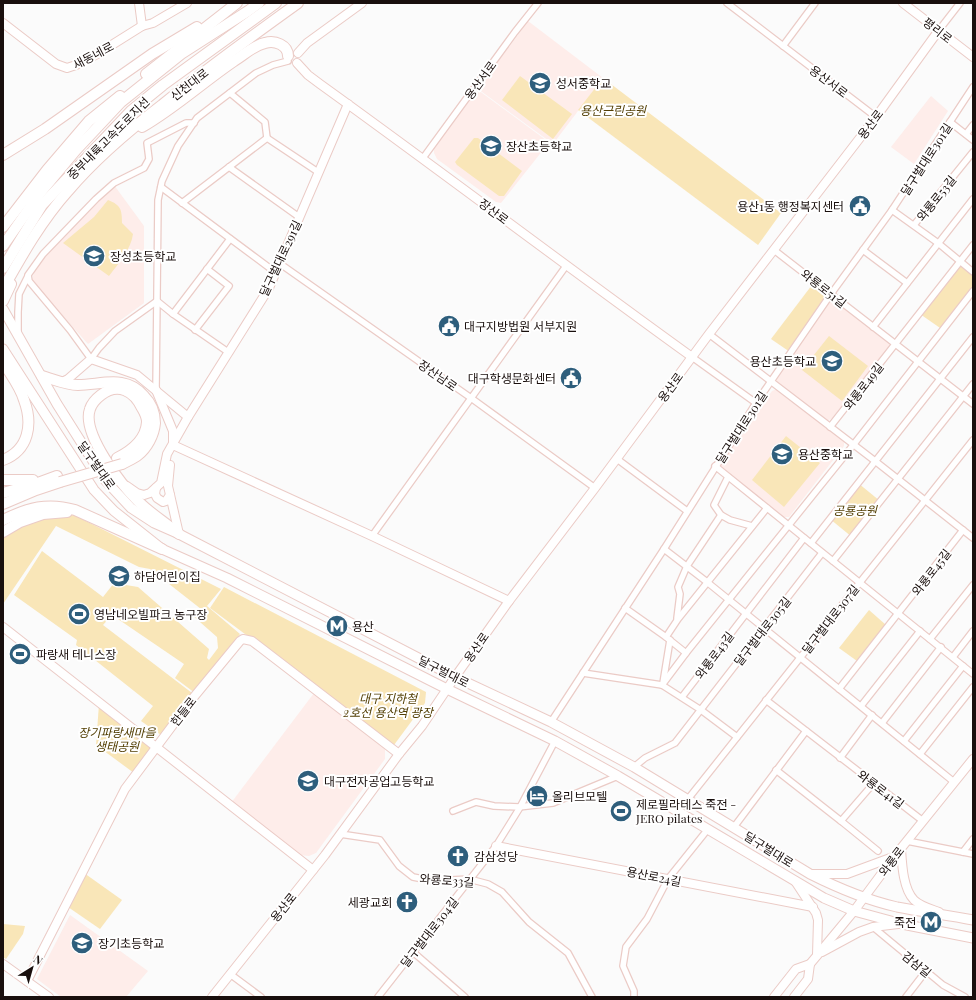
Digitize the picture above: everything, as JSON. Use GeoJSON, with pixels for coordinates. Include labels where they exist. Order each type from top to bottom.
{"type":"FeatureCollection","features":[{"type":"Feature","properties":{"kind":"highway"},"geometry":{"type":"LineString","coordinates":[[3,227],[47,170],[89,121],[166,58],[237,3]]}},
{"type":"Feature","properties":{"kind":"highway","name":"중부내륙고속도로지선"},"geometry":{"type":"LineString","coordinates":[[3,246],[40,193],[76,150],[121,102],[181,54],[259,3]]}},
{"type":"Feature","properties":{"kind":"highway","name":"중부내륙고속도로지선"},"geometry":{"type":"LineString","coordinates":[[3,268],[42,205],[131,111],[163,85],[276,3]]}},
{"type":"Feature","properties":{"kind":"highway","name":"신천대로"},"geometry":{"type":"LineString","coordinates":[[3,289],[17,264],[50,213],[92,164],[116,142],[196,77],[298,3]]}},
{"type":"Feature","properties":{"kind":"highway"},"geometry":{"type":"LineString","coordinates":[[3,155],[45,129],[152,54],[200,26],[217,18]]}},
{"type":"Feature","properties":{"kind":"highway"},"geometry":{"type":"LineString","coordinates":[[116,142],[158,118],[254,47],[266,42],[277,42],[287,50],[291,57]]}},
{"type":"Feature","properties":{"kind":"highway"},"geometry":{"type":"LineString","coordinates":[[3,301],[15,276],[53,218],[67,192]]}},
{"type":"Feature","properties":{"kind":"highway"},"geometry":{"type":"LineString","coordinates":[[3,362],[24,399],[28,424],[27,437],[21,448],[3,460]]}},
{"type":"Feature","properties":{"kind":"highway"},"geometry":{"type":"LineString","coordinates":[[3,493],[138,456],[150,441],[155,425],[154,413],[151,404],[140,391],[130,385],[116,382],[77,385],[42,376]]}},
{"type":"Feature","properties":{"kind":"highway"},"geometry":{"type":"LineString","coordinates":[[120,461],[136,445],[143,434],[147,423],[146,414],[138,398],[129,392],[117,388],[108,390],[97,398],[90,409],[89,425],[97,445],[116,476],[127,490],[140,503],[179,534]]}},
{"type":"Feature","properties":{"kind":"highway"},"geometry":{"type":"LineString","coordinates":[[3,480],[58,479]]}},
{"type":"Feature","properties":{"kind":"highway"},"geometry":{"type":"LineString","coordinates":[[3,504],[58,479]]}},
{"type":"Feature","properties":{"kind":"highway"},"geometry":{"type":"LineString","coordinates":[[3,520],[23,511],[49,506],[62,506],[75,510],[162,549]]}},
{"type":"Feature","properties":{"kind":"highway"},"geometry":{"type":"LineString","coordinates":[[3,532],[20,522],[43,514],[68,512],[89,517]]}},
{"type":"Feature","properties":{"kind":"main road","name":"달구벌대로"},"geometry":{"type":"LineString","coordinates":[[3,309],[64,416],[105,480],[131,508],[154,523],[179,534],[455,677],[551,722],[634,767],[810,874],[832,885],[897,907],[973,920]]}},
{"type":"Feature","properties":{"kind":"main road","name":"달구벌대로"},"geometry":{"type":"LineString","coordinates":[[3,349],[94,490],[114,511],[162,549],[227,578],[447,689],[555,741],[618,776],[824,898],[854,911],[902,924],[973,938]]}},
{"type":"Feature","properties":{"kind":"street"},"geometry":{"type":"LineString","coordinates":[[139,3],[142,26]]}},
{"type":"Feature","properties":{"kind":"street","name":"새동네로"},"geometry":{"type":"LineString","coordinates":[[3,23],[56,64],[67,68],[99,53],[142,26],[153,23],[174,7],[187,3]]}},
{"type":"Feature","properties":{"kind":"street"},"geometry":{"type":"LineString","coordinates":[[179,534],[168,486],[174,431],[156,390],[158,200],[162,181],[178,146],[197,118],[256,73],[291,57],[307,43],[362,3]]}},
{"type":"Feature","properties":{"kind":"street","name":"용산서로"},"geometry":{"type":"LineString","coordinates":[[424,158],[515,32],[538,3]]}},
{"type":"Feature","properties":{"kind":"street","name":"용산서로"},"geometry":{"type":"LineString","coordinates":[[727,3],[876,117]]}},
{"type":"Feature","properties":{"kind":"street"},"geometry":{"type":"LineString","coordinates":[[783,46],[815,3]]}},
{"type":"Feature","properties":{"kind":"street","name":"평리로"},"geometry":{"type":"LineString","coordinates":[[903,3],[973,57]]}},
{"type":"Feature","properties":{"kind":"street","name":"용산로"},"geometry":{"type":"LineString","coordinates":[[212,997],[313,870],[399,754],[422,726],[509,601],[617,459],[709,334],[876,117],[960,3]]}},
{"type":"Feature","properties":{"kind":"street","name":"장산로"},"geometry":{"type":"LineString","coordinates":[[291,57],[291,63],[297,63],[308,74],[348,104],[424,158],[566,266],[692,358]]}},
{"type":"Feature","properties":{"kind":"street","name":"달구벌대로301길"},"geometry":{"type":"LineString","coordinates":[[551,722],[664,549],[756,403],[831,294],[892,210],[973,87]]}},
{"type":"Feature","properties":{"kind":"street"},"geometry":{"type":"LineString","coordinates":[[230,93],[265,122],[267,138],[318,172]]}},
{"type":"Feature","properties":{"kind":"street","name":"달구벌대로291길"},"geometry":{"type":"LineString","coordinates":[[156,488],[161,483],[167,454],[188,417],[269,288],[348,104]]}},
{"type":"Feature","properties":{"kind":"street"},"geometry":{"type":"LineString","coordinates":[[950,122],[973,140]]}},
{"type":"Feature","properties":{"kind":"street"},"geometry":{"type":"LineString","coordinates":[[18,336],[19,294],[28,275],[43,254],[96,199],[114,183],[144,168],[148,159],[147,143],[186,123],[194,123]]}},
{"type":"Feature","properties":{"kind":"street"},"geometry":{"type":"LineString","coordinates":[[966,134],[973,125]]}},
{"type":"Feature","properties":{"kind":"street"},"geometry":{"type":"LineString","coordinates":[[182,203],[267,138]]}},
{"type":"Feature","properties":{"kind":"street","name":"와룡로53길"},"geometry":{"type":"LineString","coordinates":[[914,225],[973,152]]}},
{"type":"Feature","properties":{"kind":"street"},"geometry":{"type":"LineString","coordinates":[[229,167],[299,217]]}},
{"type":"Feature","properties":{"kind":"street"},"geometry":{"type":"LineString","coordinates":[[161,187],[275,272]]}},
{"type":"Feature","properties":{"kind":"street"},"geometry":{"type":"LineString","coordinates":[[873,327],[973,199]]}},
{"type":"Feature","properties":{"kind":"street","name":"와룡로53길"},"geometry":{"type":"LineString","coordinates":[[892,210],[938,243],[973,272]]}},
{"type":"Feature","properties":{"kind":"street"},"geometry":{"type":"LineString","coordinates":[[173,314],[230,239]]}},
{"type":"Feature","properties":{"kind":"street"},"geometry":{"type":"LineString","coordinates":[[896,344],[973,245]]}},
{"type":"Feature","properties":{"kind":"street","name":"와룡로51길"},"geometry":{"type":"LineString","coordinates":[[774,250],[973,404]]}},
{"type":"Feature","properties":{"kind":"street"},"geometry":{"type":"LineString","coordinates":[[863,250],[907,283]]}},
{"type":"Feature","properties":{"kind":"street","name":"장산남로"},"geometry":{"type":"LineString","coordinates":[[279,263],[471,398],[595,488]]}},
{"type":"Feature","properties":{"kind":"street"},"geometry":{"type":"LineString","coordinates":[[372,536],[566,266]]}},
{"type":"Feature","properties":{"kind":"street"},"geometry":{"type":"LineString","coordinates":[[195,330],[229,286],[207,269]]}},
{"type":"Feature","properties":{"kind":"street"},"geometry":{"type":"LineString","coordinates":[[28,275],[29,282],[70,330],[91,359],[137,375],[188,417]]}},
{"type":"Feature","properties":{"kind":"street"},"geometry":{"type":"LineString","coordinates":[[788,525],[854,444],[973,291]]}},
{"type":"Feature","properties":{"kind":"street"},"geometry":{"type":"LineString","coordinates":[[157,301],[195,330],[228,352]]}},
{"type":"Feature","properties":{"kind":"street"},"geometry":{"type":"LineString","coordinates":[[62,382],[68,379],[91,359],[115,331],[157,301]]}},
{"type":"Feature","properties":{"kind":"street"},"geometry":{"type":"LineString","coordinates":[[709,334],[854,444],[973,538]]}},
{"type":"Feature","properties":{"kind":"street"},"geometry":{"type":"LineString","coordinates":[[811,543],[973,337]]}},
{"type":"Feature","properties":{"kind":"street","name":"와룡로49길"},"geometry":{"type":"LineString","coordinates":[[830,427],[896,344]]}},
{"type":"Feature","properties":{"kind":"street"},"geometry":{"type":"LineString","coordinates":[[692,358],[756,403]]}},
{"type":"Feature","properties":{"kind":"street"},"geometry":{"type":"LineString","coordinates":[[833,561],[973,384]]}},
{"type":"Feature","properties":{"kind":"street","name":"달구벌대로307길"},"geometry":{"type":"LineString","coordinates":[[688,799],[973,440]]}},
{"type":"Feature","properties":{"kind":"street"},"geometry":{"type":"LineString","coordinates":[[173,445],[372,536],[509,601]]}},
{"type":"Feature","properties":{"kind":"street"},"geometry":{"type":"LineString","coordinates":[[617,459],[687,512]]}},
{"type":"Feature","properties":{"kind":"street"},"geometry":{"type":"LineString","coordinates":[[715,466],[973,674]]}},
{"type":"Feature","properties":{"kind":"street"},"geometry":{"type":"LineString","coordinates":[[116,476],[137,493],[150,493],[156,488]]}},
{"type":"Feature","properties":{"kind":"street"},"geometry":{"type":"LineString","coordinates":[[728,477],[714,505],[721,515],[730,520],[752,526]]}},
{"type":"Feature","properties":{"kind":"street"},"geometry":{"type":"LineString","coordinates":[[156,488],[155,494],[160,501],[166,501],[170,495]]}},
{"type":"Feature","properties":{"kind":"street"},"geometry":{"type":"LineString","coordinates":[[662,685],[668,639],[677,620],[767,508]]}},
{"type":"Feature","properties":{"kind":"street"},"geometry":{"type":"LineString","coordinates":[[677,620],[680,594],[678,587],[687,566],[721,515]]}},
{"type":"Feature","properties":{"kind":"street","name":"와룡로43길"},"geometry":{"type":"LineString","coordinates":[[662,685],[788,525]]}},
{"type":"Feature","properties":{"kind":"street","name":"와룡로45길"},"geometry":{"type":"LineString","coordinates":[[898,614],[963,530]]}},
{"type":"Feature","properties":{"kind":"street","name":"와룡로43길"},"geometry":{"type":"LineString","coordinates":[[682,697],[804,538]]}},
{"type":"Feature","properties":{"kind":"street"},"geometry":{"type":"LineString","coordinates":[[664,549],[707,582],[954,782]]}},
{"type":"Feature","properties":{"kind":"street","name":"달구벌대로305길"},"geometry":{"type":"LineString","coordinates":[[634,767],[645,758],[675,743],[822,553]]}},
{"type":"Feature","properties":{"kind":"street"},"geometry":{"type":"LineString","coordinates":[[930,639],[973,585]]}},
{"type":"Feature","properties":{"kind":"street"},"geometry":{"type":"LineString","coordinates":[[625,608],[668,639]]}},
{"type":"Feature","properties":{"kind":"street"},"geometry":{"type":"LineString","coordinates":[[839,689],[898,614]]}},
{"type":"Feature","properties":{"kind":"street"},"geometry":{"type":"LineString","coordinates":[[3,627],[313,870]]}},
{"type":"Feature","properties":{"kind":"street"},"geometry":{"type":"LineString","coordinates":[[861,706],[920,631]]}},
{"type":"Feature","properties":{"kind":"street"},"geometry":{"type":"LineString","coordinates":[[952,657],[973,631]]}},
{"type":"Feature","properties":{"kind":"street","name":"한들로"},"geometry":{"type":"LineString","coordinates":[[27,981],[125,789],[193,698],[243,639],[252,641],[399,754]]}},
{"type":"Feature","properties":{"kind":"street","name":"와룡로43길"},"geometry":{"type":"LineString","coordinates":[[668,639],[686,653]]}},
{"type":"Feature","properties":{"kind":"street"},"geometry":{"type":"LineString","coordinates":[[882,723],[941,647]]}},
{"type":"Feature","properties":{"kind":"street"},"geometry":{"type":"LineString","coordinates":[[904,741],[963,666]]}},
{"type":"Feature","properties":{"kind":"street"},"geometry":{"type":"LineString","coordinates":[[583,673],[662,685],[701,710],[737,737]]}},
{"type":"Feature","properties":{"kind":"street"},"geometry":{"type":"LineString","coordinates":[[920,754],[973,687]]}},
{"type":"Feature","properties":{"kind":"street","name":"와룡로41길"},"geometry":{"type":"LineString","coordinates":[[766,700],[873,784],[922,820]]}},
{"type":"Feature","properties":{"kind":"street"},"geometry":{"type":"LineString","coordinates":[[840,758],[872,715]]}},
{"type":"Feature","properties":{"kind":"street"},"geometry":{"type":"LineString","coordinates":[[734,827],[806,731]]}},
{"type":"Feature","properties":{"kind":"street"},"geometry":{"type":"LineString","coordinates":[[520,807],[555,741]]}},
{"type":"Feature","properties":{"kind":"street","name":"와룡로"},"geometry":{"type":"LineString","coordinates":[[794,997],[808,979],[810,964],[854,911],[922,820],[973,759]]}},
{"type":"Feature","properties":{"kind":"street"},"geometry":{"type":"LineString","coordinates":[[776,770],[878,851]]}},
{"type":"Feature","properties":{"kind":"street"},"geometry":{"type":"LineString","coordinates":[[453,811],[476,802],[494,806],[520,807],[553,802],[618,776]]}},
{"type":"Feature","properties":{"kind":"street"},"geometry":{"type":"LineString","coordinates":[[841,821],[873,784]]}},
{"type":"Feature","properties":{"kind":"street","name":"달구벌대로304길"},"geometry":{"type":"LineString","coordinates":[[378,997],[496,846],[520,807]]}},
{"type":"Feature","properties":{"kind":"street"},"geometry":{"type":"LineString","coordinates":[[634,997],[634,991],[623,966],[626,947],[647,918],[668,879],[708,829]]}},
{"type":"Feature","properties":{"kind":"street","name":"와룡로33길"},"geometry":{"type":"LineString","coordinates":[[340,834],[380,840],[399,866],[413,877],[433,880],[469,879],[488,884],[502,892],[529,922],[568,953],[592,997]]}},
{"type":"Feature","properties":{"kind":"street"},"geometry":{"type":"LineString","coordinates":[[963,852],[973,839]]}},
{"type":"Feature","properties":{"kind":"street"},"geometry":{"type":"LineString","coordinates":[[907,840],[973,854]]}},
{"type":"Feature","properties":{"kind":"street","name":"용산로24길"},"geometry":{"type":"LineString","coordinates":[[496,846],[813,907]]}},
{"type":"Feature","properties":{"kind":"street"},"geometry":{"type":"LineString","coordinates":[[901,850],[905,884],[914,900],[948,915]]}},
{"type":"Feature","properties":{"kind":"street"},"geometry":{"type":"LineString","coordinates":[[810,874],[847,874],[894,856]]}},
{"type":"Feature","properties":{"kind":"street"},"geometry":{"type":"LineString","coordinates":[[795,881],[813,907],[818,920],[817,955]]}},
{"type":"Feature","properties":{"kind":"street"},"geometry":{"type":"LineString","coordinates":[[817,955],[859,932],[873,927],[902,924]]}},
{"type":"Feature","properties":{"kind":"street","name":"감삼길"},"geometry":{"type":"LineString","coordinates":[[873,927],[943,985],[965,997]]}},
{"type":"Feature","properties":{"kind":"street"},"geometry":{"type":"LineString","coordinates":[[413,952],[465,997]]}},
{"type":"Feature","properties":{"kind":"street"},"geometry":{"type":"LineString","coordinates":[[3,964],[49,997]]}},
{"type":"Feature","properties":{"kind":"street","name":"와룡로"},"geometry":{"type":"LineString","coordinates":[[774,997],[796,969],[810,964]]}},
{"type":"Feature","properties":{"kind":"street"},"geometry":{"type":"LineString","coordinates":[[906,997],[926,971]]}},
{"type":"Feature","properties":{"kind":"street"},"geometry":{"type":"LineString","coordinates":[[230,974],[261,997]]}},
{"type":"Feature","properties":{"kind":"shaded area","name":"성서중학교"},"geometry":{"type":"Polygon","coordinates":[[[528,21],[603,78],[553,144],[478,89],[528,21]]]}},
{"type":"Feature","properties":{"kind":"shaded area","name":"장산초등학교"},"geometry":{"type":"Polygon","coordinates":[[[478,90],[546,140],[547,145],[501,203],[496,202],[437,159],[434,153],[434,148],[478,90]]]}},
{"type":"Feature","properties":{"kind":"shaded area"},"geometry":{"type":"Polygon","coordinates":[[[931,96],[948,111],[914,164],[891,147],[931,96]]]}},
{"type":"Feature","properties":{"kind":"shaded area","name":"장성초등학교"},"geometry":{"type":"Polygon","coordinates":[[[114,185],[144,226],[144,303],[88,344],[32,281],[35,268],[54,244],[114,185]]]}},
{"type":"Feature","properties":{"kind":"shaded area","name":"용산초등학교"},"geometry":{"type":"Polygon","coordinates":[[[830,299],[834,299],[888,341],[890,346],[831,419],[826,421],[777,383],[776,377],[830,299]]]}},
{"type":"Feature","properties":{"kind":"shaded area","name":"용산중학교"},"geometry":{"type":"Polygon","coordinates":[[[777,389],[844,441],[844,446],[789,517],[783,517],[721,467],[721,462],[772,391],[777,389]]]}},
{"type":"Feature","properties":{"kind":"shaded area","name":"대구전자공업고등학교"},"geometry":{"type":"Polygon","coordinates":[[[314,693],[385,748],[385,759],[316,853],[309,856],[299,855],[231,803],[314,693]]]}},
{"type":"Feature","properties":{"kind":"shaded area","name":"장기초등학교"},"geometry":{"type":"Polygon","coordinates":[[[70,915],[148,971],[126,997],[61,997],[37,979],[70,915]]]}},
{"type":"Feature","properties":{"kind":"green space"},"geometry":{"type":"Polygon","coordinates":[[[520,76],[572,114],[553,139],[502,100],[520,76]]]}},
{"type":"Feature","properties":{"kind":"green space","name":"용산근린공원"},"geometry":{"type":"Polygon","coordinates":[[[603,78],[781,213],[758,245],[578,110],[603,78]]]}},
{"type":"Feature","properties":{"kind":"green space"},"geometry":{"type":"Polygon","coordinates":[[[474,138],[478,138],[522,171],[504,196],[499,196],[455,162],[474,138]]]}},
{"type":"Feature","properties":{"kind":"green space"},"geometry":{"type":"Polygon","coordinates":[[[108,200],[120,208],[122,223],[133,234],[130,246],[109,276],[63,243],[94,217],[108,200]]]}},
{"type":"Feature","properties":{"kind":"green space"},"geometry":{"type":"Polygon","coordinates":[[[959,264],[973,275],[973,290],[943,330],[920,314],[959,264]]]}},
{"type":"Feature","properties":{"kind":"green space"},"geometry":{"type":"Polygon","coordinates":[[[815,281],[829,294],[790,352],[771,339],[815,281]]]}},
{"type":"Feature","properties":{"kind":"green space"},"geometry":{"type":"Polygon","coordinates":[[[829,336],[868,366],[842,401],[802,370],[829,336]]]}},
{"type":"Feature","properties":{"kind":"green space"},"geometry":{"type":"Polygon","coordinates":[[[786,436],[820,463],[784,507],[752,480],[786,436]]]}},
{"type":"Feature","properties":{"kind":"green space","name":"공룡공원"},"geometry":{"type":"Polygon","coordinates":[[[858,483],[880,501],[852,537],[830,519],[858,483]]]}},
{"type":"Feature","properties":{"kind":"green space"},"geometry":{"type":"Polygon","coordinates":[[[74,515],[221,589],[207,606],[240,634],[195,693],[175,678],[184,664],[112,615],[103,625],[192,693],[161,735],[141,721],[153,706],[76,645],[77,640],[14,595],[42,551],[103,597],[114,583],[138,587],[209,649],[207,658],[209,660],[218,648],[217,637],[192,615],[201,609],[150,569],[139,567],[56,526],[3,604],[3,538],[33,520],[74,515]]]}},
{"type":"Feature","properties":{"kind":"green space","name":"대구 지하철 2호선 용산역 광장"},"geometry":{"type":"Polygon","coordinates":[[[224,587],[426,692],[425,703],[394,745],[210,608],[224,587]]]}},
{"type":"Feature","properties":{"kind":"green space"},"geometry":{"type":"Polygon","coordinates":[[[869,610],[886,625],[857,661],[839,648],[869,610]]]}},
{"type":"Feature","properties":{"kind":"green space","name":"파랑새 테니스장"},"geometry":{"type":"Polygon","coordinates":[[[15,644],[27,645],[25,665],[13,663],[15,644]]]}},
{"type":"Feature","properties":{"kind":"green space","name":"장기파랑새마을 생태공원"},"geometry":{"type":"Polygon","coordinates":[[[99,704],[152,746],[134,773],[96,745],[99,704]]]}},
{"type":"Feature","properties":{"kind":"green space"},"geometry":{"type":"Polygon","coordinates":[[[84,873],[122,900],[100,929],[68,907],[84,873]]]}},
{"type":"Feature","properties":{"kind":"green space"},"geometry":{"type":"Polygon","coordinates":[[[3,924],[25,926],[23,934],[6,959],[3,957],[3,924]]]}},
{"type":"Feature","properties":{"kind":"place","name":"성서중학교"},"geometry":{"type":"Point","coordinates":[540,83]}},
{"type":"Feature","properties":{"kind":"place","name":"장산초등학교"},"geometry":{"type":"Point","coordinates":[491,146]}},
{"type":"Feature","properties":{"kind":"place","name":"용산1동 행정복지센터"},"geometry":{"type":"Point","coordinates":[860,206]}},
{"type":"Feature","properties":{"kind":"place","name":"장성초등학교"},"geometry":{"type":"Point","coordinates":[94,256]}},
{"type":"Feature","properties":{"kind":"place","name":"대구지방법원 서부지원"},"geometry":{"type":"Point","coordinates":[449,326]}},
{"type":"Feature","properties":{"kind":"place","name":"용산초등학교"},"geometry":{"type":"Point","coordinates":[832,361]}},
{"type":"Feature","properties":{"kind":"place","name":"대구학생문화센터"},"geometry":{"type":"Point","coordinates":[571,378]}},
{"type":"Feature","properties":{"kind":"place","name":"용산중학교"},"geometry":{"type":"Point","coordinates":[782,454]}},
{"type":"Feature","properties":{"kind":"place","name":"하담어린이집"},"geometry":{"type":"Point","coordinates":[119,576]}},
{"type":"Feature","properties":{"kind":"place","name":"영남네오빌파크 농구장"},"geometry":{"type":"Point","coordinates":[79,614]}},
{"type":"Feature","properties":{"kind":"place","name":"용산"},"geometry":{"type":"Point","coordinates":[337,626]}},
{"type":"Feature","properties":{"kind":"place","name":"파랑새 테니스장"},"geometry":{"type":"Point","coordinates":[20,654]}},
{"type":"Feature","properties":{"kind":"place","name":"대구전자공업고등학교"},"geometry":{"type":"Point","coordinates":[308,781]}},
{"type":"Feature","properties":{"kind":"place","name":"올리브모텔"},"geometry":{"type":"Point","coordinates":[537,796]}},
{"type":"Feature","properties":{"kind":"place","name":"제로필라테스 죽전 - JERO pilates"},"geometry":{"type":"Point","coordinates":[621,811]}},
{"type":"Feature","properties":{"kind":"place","name":"감삼성당"},"geometry":{"type":"Point","coordinates":[458,856]}},
{"type":"Feature","properties":{"kind":"place","name":"세광교회"},"geometry":{"type":"Point","coordinates":[407,902]}},
{"type":"Feature","properties":{"kind":"place","name":"죽전"},"geometry":{"type":"Point","coordinates":[931,922]}},
{"type":"Feature","properties":{"kind":"place","name":"장기초등학교"},"geometry":{"type":"Point","coordinates":[82,943]}}]}
